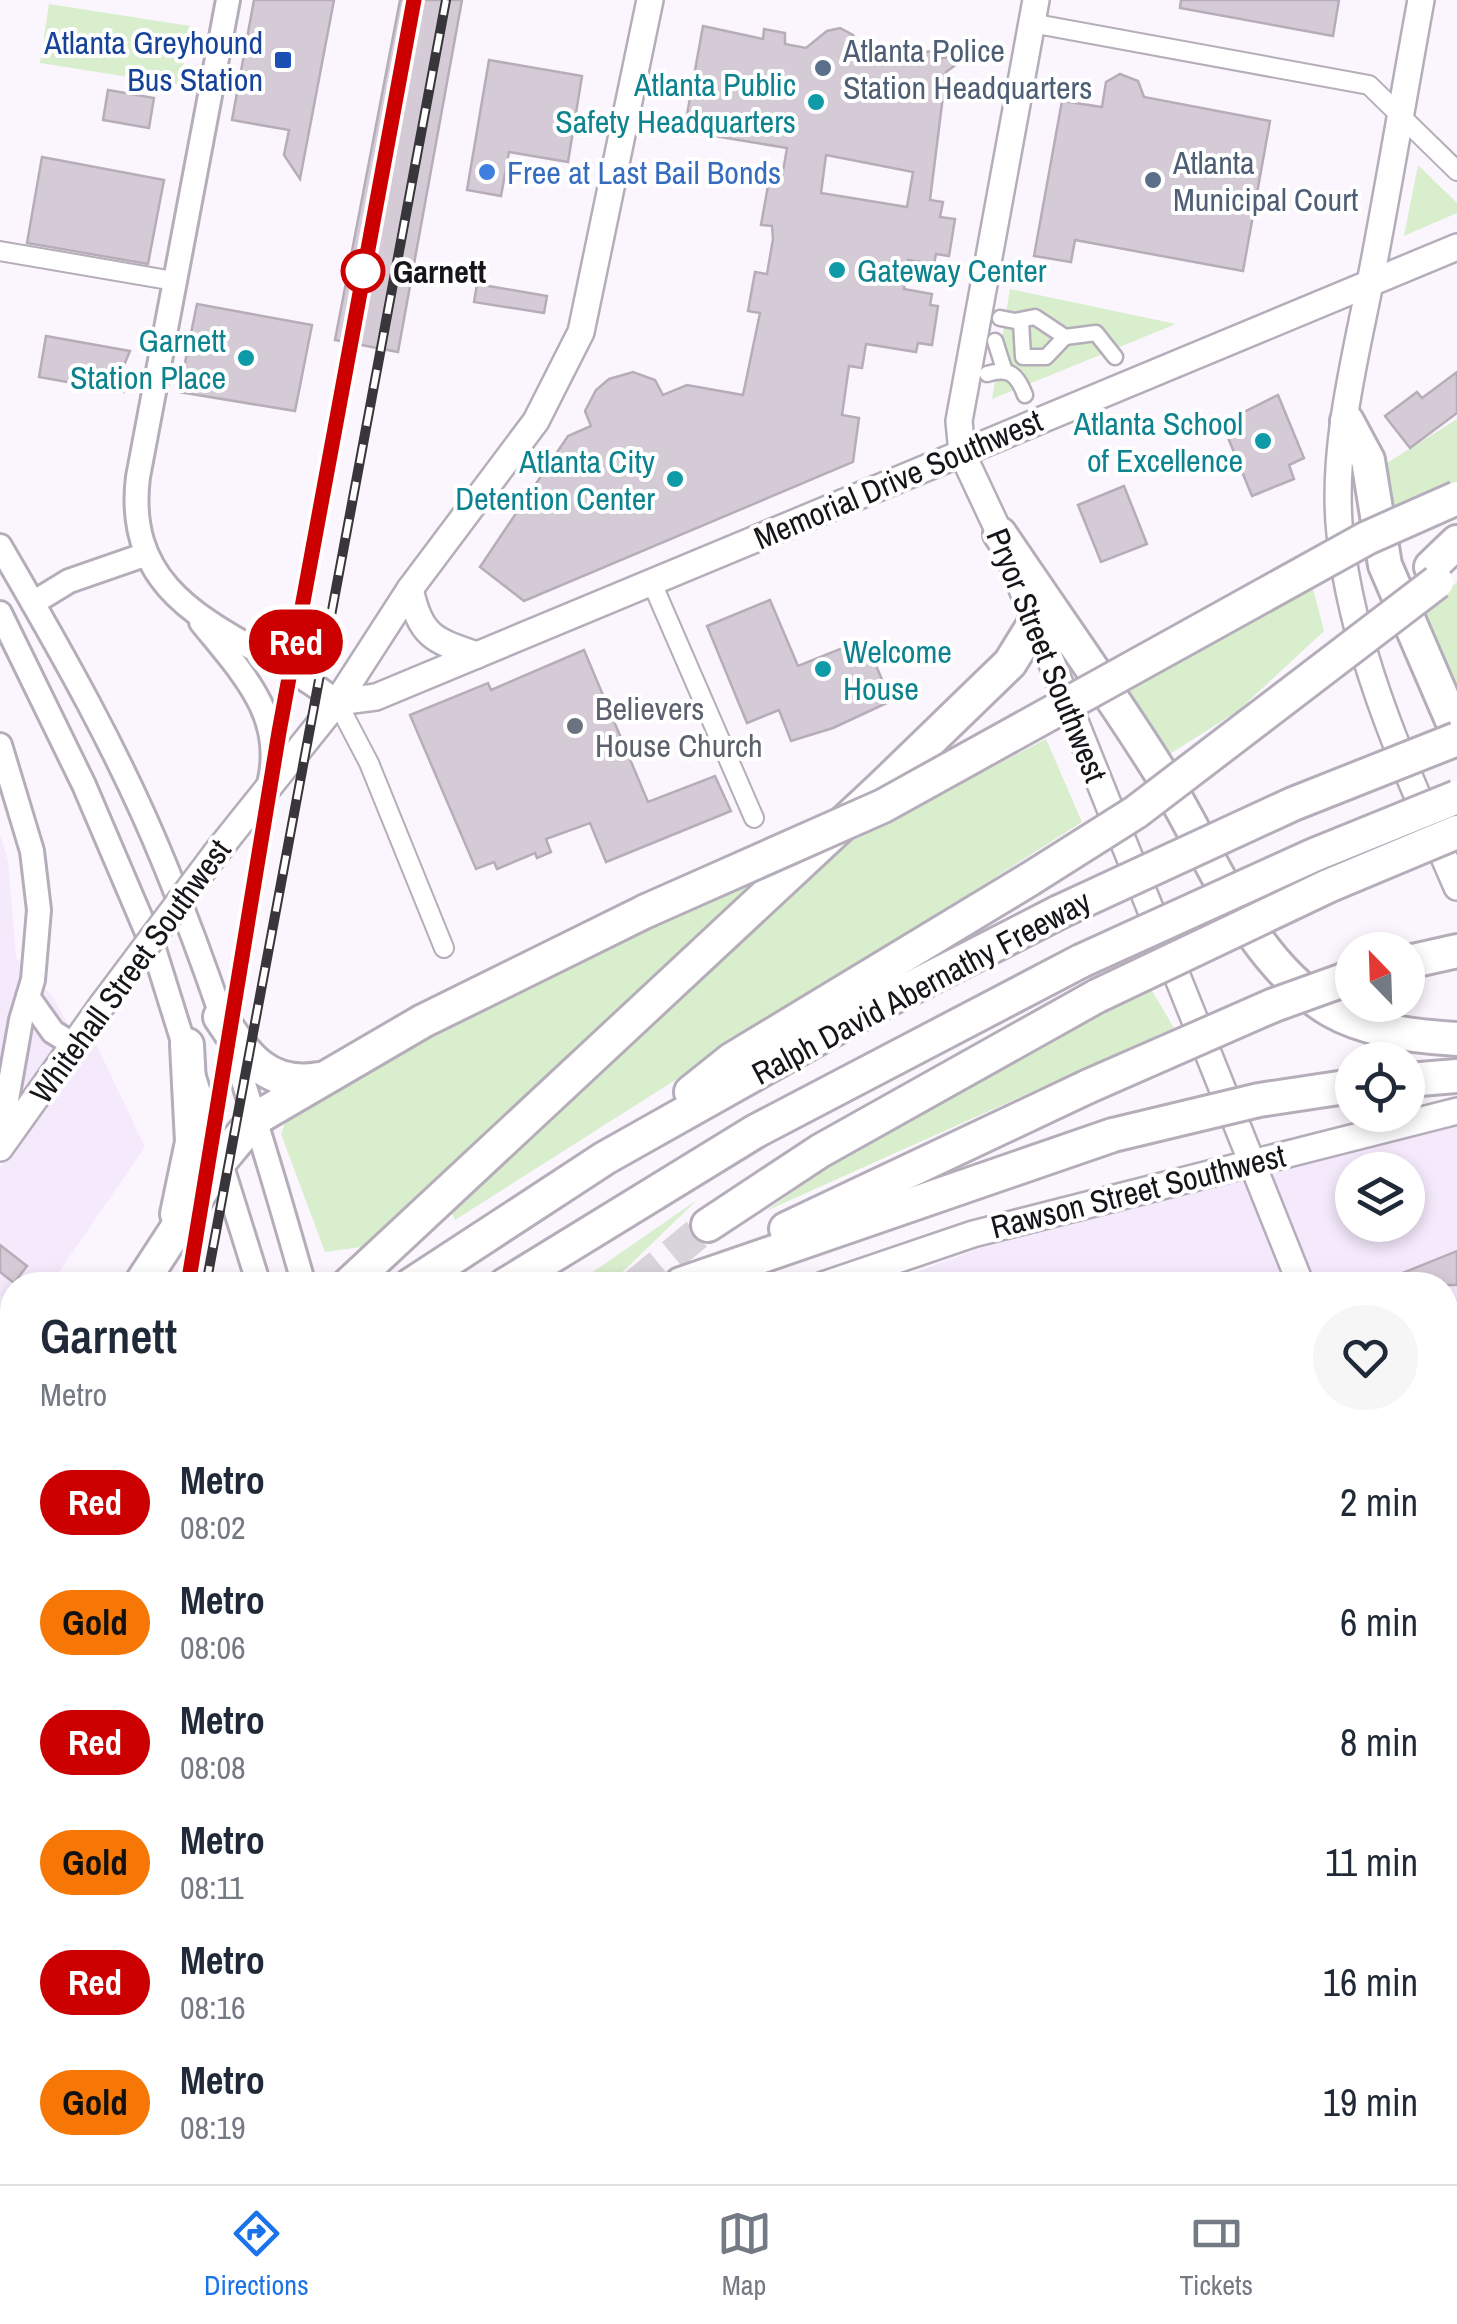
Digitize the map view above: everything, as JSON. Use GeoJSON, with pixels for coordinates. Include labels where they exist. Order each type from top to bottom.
{"type":"FeatureCollection","features":[{"type":"Feature","properties":{"kind":"highway"},"geometry":{"type":"LineString","coordinates":[[1347,421],[1368,460],[1385,565],[1457,736]]}},
{"type":"Feature","properties":{"kind":"highway"},"geometry":{"type":"LineString","coordinates":[[149,1272],[222,1158],[255,1119],[323,1078],[423,1020],[646,911],[883,806],[1368,538],[1457,498]]}},
{"type":"Feature","properties":{"kind":"highway"},"geometry":{"type":"LineString","coordinates":[[1000,534],[1165,780],[1250,928],[1285,974],[1333,1012],[1391,1031],[1457,1039]]}},
{"type":"Feature","properties":{"kind":"highway"},"geometry":{"type":"LineString","coordinates":[[605,1158],[731,1060],[1136,812],[1344,654],[1442,572],[1457,542]]}},
{"type":"Feature","properties":{"kind":"highway"},"geometry":{"type":"LineString","coordinates":[[363,1272],[880,790],[1010,662],[1034,624]]}},
{"type":"Feature","properties":{"kind":"highway","name":"Ralph David Abernathy Freeway"},"geometry":{"type":"LineString","coordinates":[[432,1272],[605,1158],[870,1008],[1059,912],[1244,826],[1457,736]]}},
{"type":"Feature","properties":{"kind":"highway","name":"Ralph David Abernathy Freeway"},"geometry":{"type":"LineString","coordinates":[[526,1272],[756,1131],[1081,961],[1297,862],[1457,797]]}},
{"type":"Feature","properties":{"kind":"highway"},"geometry":{"type":"LineString","coordinates":[[708,1225],[836,1142],[1097,996],[1312,893],[1457,832]]}},
{"type":"Feature","properties":{"kind":"highway"},"geometry":{"type":"LineString","coordinates":[[1425,958],[1457,951]]}},
{"type":"Feature","properties":{"kind":"highway"},"geometry":{"type":"LineString","coordinates":[[704,1272],[798,1222],[1089,1086],[1274,1004],[1335,984]]}},
{"type":"Feature","properties":{"kind":"highway"},"geometry":{"type":"LineString","coordinates":[[220,1017],[243,1052],[269,1076],[300,1082],[323,1078]]}},
{"type":"Feature","properties":{"kind":"highway"},"geometry":{"type":"LineString","coordinates":[[167,1244],[192,1142],[186,1045]]}},
{"type":"Feature","properties":{"kind":"highway"},"geometry":{"type":"LineString","coordinates":[[1425,1079],[1457,1076]]}},
{"type":"Feature","properties":{"kind":"highway"},"geometry":{"type":"LineString","coordinates":[[718,1272],[1113,1135],[1242,1103],[1335,1089]]}},
{"type":"Feature","properties":{"kind":"main road","name":"Whitehall Street Southwest"},"geometry":{"type":"LineString","coordinates":[[0,1148],[216,852],[337,702],[410,589],[536,421],[581,332],[650,0]]}},
{"type":"Feature","properties":{"kind":"main road"},"geometry":{"type":"LineString","coordinates":[[1421,0],[1347,421],[1339,529],[1354,616],[1384,710],[1457,888]]}},
{"type":"Feature","properties":{"kind":"main road","name":"Pryor Street Southwest"},"geometry":{"type":"LineString","coordinates":[[1034,12],[959,421],[962,453],[1000,534],[1297,1272]]}},
{"type":"Feature","properties":{"kind":"main road","name":"Memorial Drive Southwest"},"geometry":{"type":"LineString","coordinates":[[337,702],[376,697],[1457,247]]}},
{"type":"Feature","properties":{"kind":"main road"},"geometry":{"type":"LineString","coordinates":[[410,589],[417,620],[436,642],[477,655]]}},
{"type":"Feature","properties":{"kind":"main road","name":"Rawson Street Southwest"},"geometry":{"type":"LineString","coordinates":[[861,1272],[973,1234],[1457,1111]]}},
{"type":"Feature","properties":{"kind":"street"},"geometry":{"type":"LineString","coordinates":[[228,0],[135,502],[144,555],[160,581],[190,608],[268,713],[276,760],[270,784]]}},
{"type":"Feature","properties":{"kind":"street"},"geometry":{"type":"LineString","coordinates":[[1034,12],[1370,85],[1457,171]]}},
{"type":"Feature","properties":{"kind":"street"},"geometry":{"type":"LineString","coordinates":[[0,251],[174,281]]}},
{"type":"Feature","properties":{"kind":"street"},"geometry":{"type":"LineString","coordinates":[[1000,318],[1021,321],[1035,317],[1065,338]]}},
{"type":"Feature","properties":{"kind":"street"},"geometry":{"type":"LineString","coordinates":[[1021,321],[1024,358]]}},
{"type":"Feature","properties":{"kind":"street"},"geometry":{"type":"LineString","coordinates":[[987,374],[1008,371],[1024,358],[1052,354],[1065,338],[1096,333],[1115,357]]}},
{"type":"Feature","properties":{"kind":"street"},"geometry":{"type":"LineString","coordinates":[[995,341],[1008,371],[1025,395]]}},
{"type":"Feature","properties":{"kind":"street"},"geometry":{"type":"LineString","coordinates":[[0,546],[95,716],[165,864],[255,1119],[300,1272]]}},
{"type":"Feature","properties":{"kind":"street"},"geometry":{"type":"LineString","coordinates":[[33,603],[69,581],[144,555]]}},
{"type":"Feature","properties":{"kind":"street"},"geometry":{"type":"LineString","coordinates":[[652,582],[754,818]]}},
{"type":"Feature","properties":{"kind":"street"},"geometry":{"type":"LineString","coordinates":[[190,608],[306,676],[337,702],[369,764],[444,948]]}},
{"type":"Feature","properties":{"kind":"street"},"geometry":{"type":"LineString","coordinates":[[0,613],[42,693],[131,890],[186,1045],[255,1272]]}},
{"type":"Feature","properties":{"kind":"street"},"geometry":{"type":"LineString","coordinates":[[0,745],[21,808],[37,878],[38,945],[0,1139]]}},
{"type":"Feature","properties":{"kind":"street"},"geometry":{"type":"LineString","coordinates":[[28,997],[53,1032],[74,1045]]}},
{"type":"Feature","properties":{"kind":"shaded area"},"geometry":{"type":"Polygon","coordinates":[[[0,834],[8,861],[16,958],[52,996],[71,1029],[0,1128],[0,834]]]}},
{"type":"Feature","properties":{"kind":"shaded area"},"geometry":{"type":"Polygon","coordinates":[[[94,1040],[145,1147],[59,1272],[0,1272],[0,1167],[94,1040]]]}},
{"type":"Feature","properties":{"kind":"shaded area"},"geometry":{"type":"Polygon","coordinates":[[[1457,1118],[1457,1272],[917,1272],[981,1248],[1406,1132],[1425,1132],[1425,1127],[1457,1118]]]}},
{"type":"Feature","properties":{"kind":"green space"},"geometry":{"type":"Polygon","coordinates":[[[49,4],[190,26],[180,85],[40,63],[49,4]]]}},
{"type":"Feature","properties":{"kind":"green space"},"geometry":{"type":"Polygon","coordinates":[[[1418,165],[1457,203],[1457,213],[1404,236],[1418,165]]]}},
{"type":"Feature","properties":{"kind":"green space"},"geometry":{"type":"Polygon","coordinates":[[[1010,289],[1176,324],[992,399],[1010,289]]]}},
{"type":"Feature","properties":{"kind":"green space"},"geometry":{"type":"Polygon","coordinates":[[[1457,419],[1457,483],[1384,510],[1379,468],[1457,419]]]}},
{"type":"Feature","properties":{"kind":"green space"},"geometry":{"type":"Polygon","coordinates":[[[1457,582],[1457,700],[1418,617],[1457,582]]]}},
{"type":"Feature","properties":{"kind":"green space"},"geometry":{"type":"Polygon","coordinates":[[[1312,585],[1324,631],[1238,711],[1160,760],[1122,693],[1312,585]]]}},
{"type":"Feature","properties":{"kind":"green space"},"geometry":{"type":"Polygon","coordinates":[[[1046,739],[1082,822],[455,1220],[451,1211],[680,998],[824,856],[1046,739]]]}},
{"type":"Feature","properties":{"kind":"green space"},"geometry":{"type":"Polygon","coordinates":[[[782,870],[369,1246],[325,1252],[281,1134],[285,1123],[281,1118],[288,1112],[431,1036],[494,995],[782,870]]]}},
{"type":"Feature","properties":{"kind":"green space"},"geometry":{"type":"Polygon","coordinates":[[[1151,989],[1174,1028],[766,1211],[873,1135],[1151,989]]]}},
{"type":"Feature","properties":{"kind":"green space"},"geometry":{"type":"Polygon","coordinates":[[[697,1200],[622,1272],[593,1272],[697,1200]]]}},
{"type":"Feature","properties":{"kind":"building","name":"Atlanta Greyhound Bus Station"},"geometry":{"type":"Polygon","coordinates":[[[254,0],[334,0],[300,179],[284,155],[289,130],[232,120],[254,0]]]}},
{"type":"Feature","properties":{"kind":"building"},"geometry":{"type":"Polygon","coordinates":[[[400,0],[462,0],[398,352],[335,340],[400,0]]]}},
{"type":"Feature","properties":{"kind":"building"},"geometry":{"type":"Polygon","coordinates":[[[1181,0],[1339,0],[1333,36],[1180,8],[1181,0]]]}},
{"type":"Feature","properties":{"kind":"building"},"geometry":{"type":"Polygon","coordinates":[[[703,26],[763,39],[764,29],[785,33],[785,44],[806,48],[827,31],[840,28],[853,35],[866,56],[936,51],[938,59],[975,51],[946,72],[930,200],[943,202],[940,217],[955,219],[949,256],[936,254],[934,264],[908,260],[904,289],[932,294],[930,305],[938,306],[932,345],[918,343],[916,352],[866,344],[862,368],[849,366],[842,415],[859,418],[853,462],[524,601],[480,567],[568,436],[591,426],[585,411],[596,390],[609,379],[633,372],[655,380],[663,395],[687,385],[743,395],[760,313],[748,311],[755,272],[767,274],[773,239],[772,226],[761,225],[769,180],[781,183],[787,148],[684,131],[703,26]],[[826,155],[821,193],[907,207],[913,172],[826,155]]]}},
{"type":"Feature","properties":{"kind":"building"},"geometry":{"type":"Polygon","coordinates":[[[489,60],[582,76],[568,162],[509,152],[501,196],[467,190],[489,60]]]}},
{"type":"Feature","properties":{"kind":"building","name":"Atlanta Municipal Court"},"geometry":{"type":"Polygon","coordinates":[[[1120,74],[1138,81],[1144,97],[1270,121],[1243,271],[1075,240],[1071,262],[1034,256],[1062,101],[1102,107],[1106,82],[1120,74]]]}},
{"type":"Feature","properties":{"kind":"building"},"geometry":{"type":"Polygon","coordinates":[[[108,90],[154,98],[149,128],[103,120],[108,90]]]}},
{"type":"Feature","properties":{"kind":"building"},"geometry":{"type":"Polygon","coordinates":[[[42,157],[164,180],[148,264],[27,243],[42,157]]]}},
{"type":"Feature","properties":{"kind":"building"},"geometry":{"type":"Polygon","coordinates":[[[477,284],[547,296],[544,313],[474,302],[477,284]]]}},
{"type":"Feature","properties":{"kind":"building","name":"Garnett Station Place"},"geometry":{"type":"Polygon","coordinates":[[[197,304],[312,325],[295,411],[179,392],[197,304]]]}},
{"type":"Feature","properties":{"kind":"building"},"geometry":{"type":"Polygon","coordinates":[[[46,336],[130,351],[118,379],[123,392],[39,377],[46,336]]]}},
{"type":"Feature","properties":{"kind":"building"},"geometry":{"type":"Polygon","coordinates":[[[1457,372],[1457,413],[1410,448],[1385,416],[1417,392],[1422,398],[1457,372]]]}},
{"type":"Feature","properties":{"kind":"building","name":"Atlanta School of Excellence"},"geometry":{"type":"Polygon","coordinates":[[[1278,395],[1304,458],[1289,465],[1294,479],[1252,496],[1222,423],[1278,395]]]}},
{"type":"Feature","properties":{"kind":"building"},"geometry":{"type":"Polygon","coordinates":[[[1124,486],[1147,544],[1101,562],[1078,505],[1124,486]]]}},
{"type":"Feature","properties":{"kind":"building","name":"Welcome House"},"geometry":{"type":"Polygon","coordinates":[[[770,600],[798,666],[865,639],[891,701],[833,728],[791,741],[779,710],[747,723],[707,626],[770,600]]]}},
{"type":"Feature","properties":{"kind":"building"},"geometry":{"type":"Polygon","coordinates":[[[584,650],[648,802],[715,776],[731,811],[606,862],[590,823],[546,839],[551,852],[537,858],[535,853],[497,869],[494,862],[476,869],[410,715],[488,683],[491,690],[584,650]]]}},
{"type":"Feature","properties":{"kind":"building"},"geometry":{"type":"Polygon","coordinates":[[[0,1245],[27,1266],[22,1272],[0,1272],[0,1245]]]}},
{"type":"Feature","properties":{"kind":"building"},"geometry":{"type":"Polygon","coordinates":[[[1457,1251],[1457,1272],[1405,1272],[1457,1251]]]}},
{"type":"Feature","properties":{"kind":"tunnel"},"geometry":{"type":"LineString","coordinates":[[651,1272],[708,1225]]}},
{"type":"Feature","properties":{"kind":"railway"},"geometry":{"type":"LineString","coordinates":[[190,1272],[279,733],[413,0]]}},
{"type":"Feature","properties":{"kind":"railway"},"geometry":{"type":"LineString","coordinates":[[208,1272],[446,0]]}},
{"type":"Feature","properties":{"kind":"metro line","name":"Red"},"geometry":{"type":"LineString","coordinates":[[190,1272],[279,732],[414,0]]}},
{"type":"Feature","properties":{"kind":"place","name":"Atlanta Greyhound Bus Station"},"geometry":{"type":"Point","coordinates":[283,60]}},
{"type":"Feature","properties":{"kind":"place","name":"Atlanta Police Station Headquarters"},"geometry":{"type":"Point","coordinates":[823,68]}},
{"type":"Feature","properties":{"kind":"place","name":"Atlanta Public Safety Headquarters"},"geometry":{"type":"Point","coordinates":[816,102]}},
{"type":"Feature","properties":{"kind":"place","name":"Free at Last Bail Bonds"},"geometry":{"type":"Point","coordinates":[487,172]}},
{"type":"Feature","properties":{"kind":"place","name":"Atlanta Municipal Court"},"geometry":{"type":"Point","coordinates":[1153,180]}},
{"type":"Feature","properties":{"kind":"place","name":"Gateway Center"},"geometry":{"type":"Point","coordinates":[837,270]}},
{"type":"Feature","properties":{"kind":"place","name":"Garnett"},"geometry":{"type":"Point","coordinates":[363,271]}},
{"type":"Feature","properties":{"kind":"place","name":"Garnett Station Place"},"geometry":{"type":"Point","coordinates":[246,358]}},
{"type":"Feature","properties":{"kind":"place","name":"Atlanta School of Excellence"},"geometry":{"type":"Point","coordinates":[1263,441]}},
{"type":"Feature","properties":{"kind":"place","name":"Atlanta City Detention Center"},"geometry":{"type":"Point","coordinates":[675,479]}},
{"type":"Feature","properties":{"kind":"place","name":"Welcome House"},"geometry":{"type":"Point","coordinates":[823,669]}},
{"type":"Feature","properties":{"kind":"place","name":"Believers House Church"},"geometry":{"type":"Point","coordinates":[575,726]}}]}
